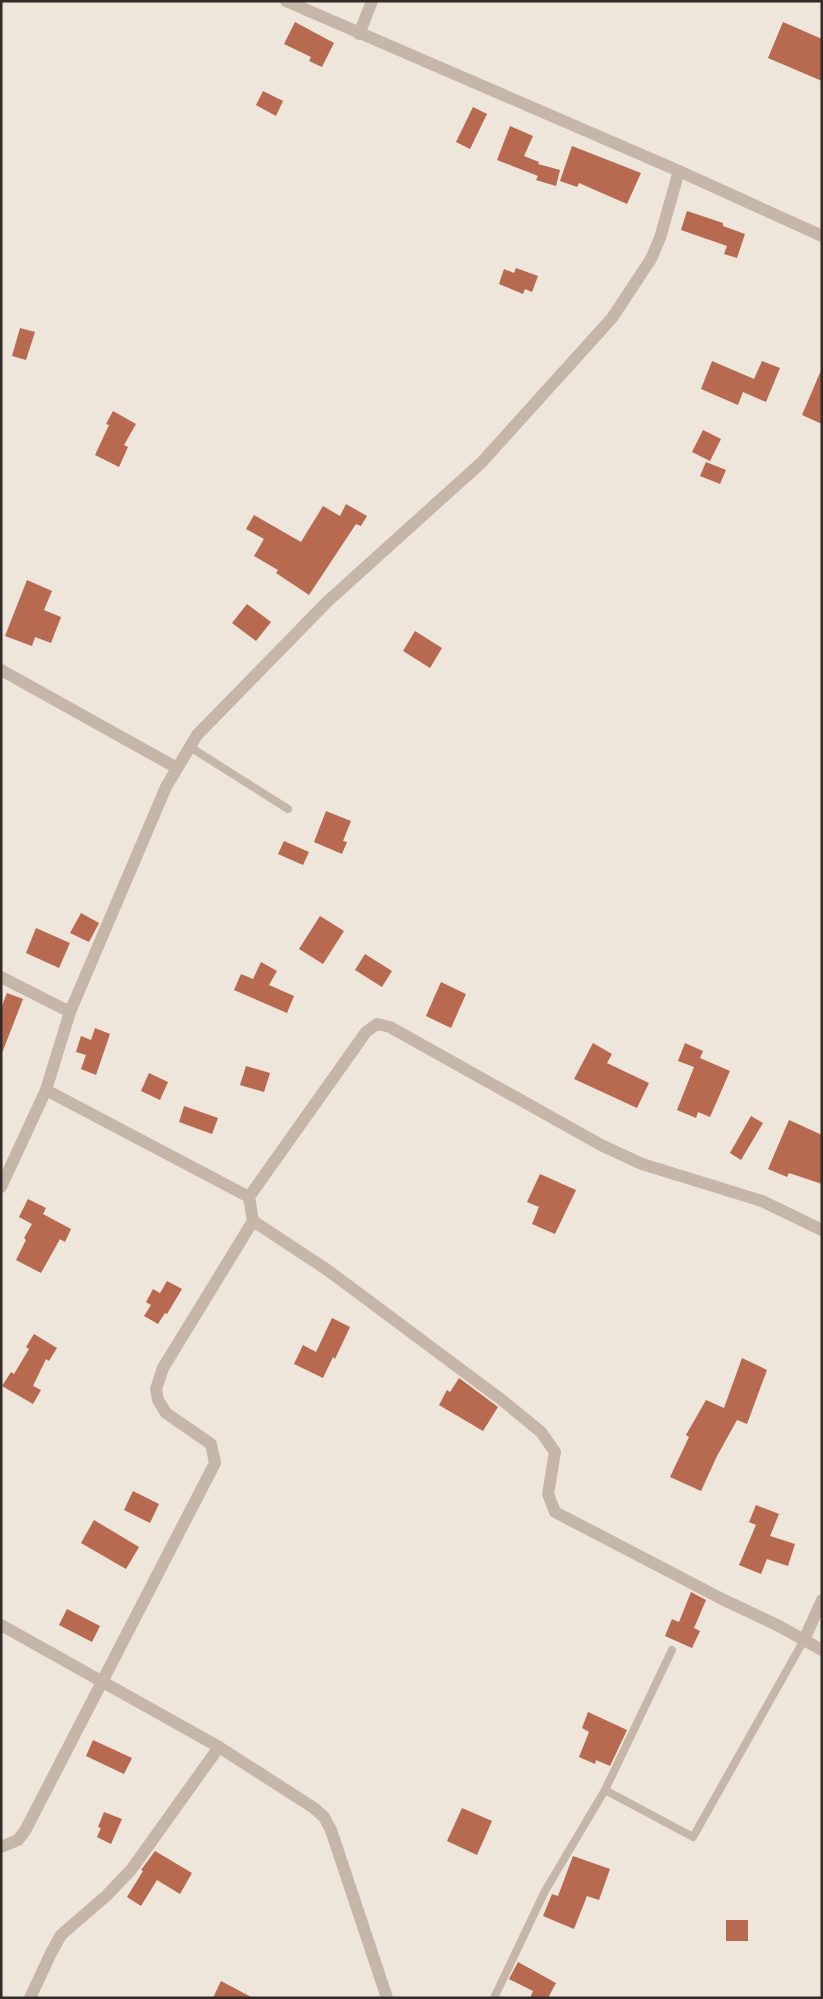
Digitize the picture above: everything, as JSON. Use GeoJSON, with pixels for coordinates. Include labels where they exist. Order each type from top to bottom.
{"type":"FeatureCollection","features":[{"type":"Feature","properties":{"kind":"street"},"geometry":{"type":"LineString","coordinates":[[286,1],[822,236]]}},
{"type":"Feature","properties":{"kind":"street"},"geometry":{"type":"LineString","coordinates":[[359,34],[372,1]]}},
{"type":"Feature","properties":{"kind":"street"},"geometry":{"type":"LineString","coordinates":[[1,1187],[46,1090],[70,1012],[166,787],[204,726],[328,601],[481,463],[612,318],[651,260],[660,238],[679,172]]}},
{"type":"Feature","properties":{"kind":"street"},"geometry":{"type":"LineString","coordinates":[[1,670],[177,768]]}},
{"type":"Feature","properties":{"kind":"street"},"geometry":{"type":"LineString","coordinates":[[1,977],[70,1012]]}},
{"type":"Feature","properties":{"kind":"street"},"geometry":{"type":"LineString","coordinates":[[1,1848],[18,1840],[25,1831],[215,1463],[211,1444],[166,1412],[158,1400],[156,1389],[163,1368],[253,1221],[249,1197],[366,1032],[377,1024],[390,1027],[601,1145],[642,1164],[762,1201],[822,1230]]}},
{"type":"Feature","properties":{"kind":"street"},"geometry":{"type":"LineString","coordinates":[[46,1090],[249,1197]]}},
{"type":"Feature","properties":{"kind":"street"},"geometry":{"type":"LineString","coordinates":[[253,1221],[326,1269],[502,1400],[541,1432],[555,1452],[548,1494],[555,1512],[722,1599],[780,1626],[822,1650]]}},
{"type":"Feature","properties":{"kind":"street"},"geometry":{"type":"LineString","coordinates":[[804,1640],[822,1600]]}},
{"type":"Feature","properties":{"kind":"street"},"geometry":{"type":"LineString","coordinates":[[1,1625],[219,1747],[314,1808],[324,1817],[331,1830],[387,1998]]}},
{"type":"Feature","properties":{"kind":"street"},"geometry":{"type":"LineString","coordinates":[[30,1998],[61,1935],[106,1896],[131,1870],[219,1747]]}},
{"type":"Feature","properties":{"kind":"lane"},"geometry":{"type":"LineString","coordinates":[[190,747],[288,809]]}},
{"type":"Feature","properties":{"kind":"lane"},"geometry":{"type":"LineString","coordinates":[[605,1790],[693,1837],[804,1640]]}},
{"type":"Feature","properties":{"kind":"lane"},"geometry":{"type":"LineString","coordinates":[[494,1998],[541,1899],[605,1790],[672,1650]]}},
{"type":"Feature","properties":{"kind":"building"},"geometry":{"type":"Polygon","coordinates":[[[295,22],[334,43],[322,67],[309,61],[311,57],[284,44],[295,22]]]}},
{"type":"Feature","properties":{"kind":"building"},"geometry":{"type":"Polygon","coordinates":[[[783,22],[822,39],[822,81],[768,58],[783,22]]]}},
{"type":"Feature","properties":{"kind":"building"},"geometry":{"type":"Polygon","coordinates":[[[263,91],[283,101],[276,116],[256,105],[263,91]]]}},
{"type":"Feature","properties":{"kind":"building"},"geometry":{"type":"Polygon","coordinates":[[[473,107],[487,114],[470,149],[456,142],[473,107]]]}},
{"type":"Feature","properties":{"kind":"building"},"geometry":{"type":"Polygon","coordinates":[[[510,126],[533,136],[524,156],[539,162],[538,164],[560,170],[556,186],[536,180],[538,176],[497,160],[510,126]]]}},
{"type":"Feature","properties":{"kind":"building"},"geometry":{"type":"Polygon","coordinates":[[[572,146],[641,173],[627,204],[579,183],[577,187],[560,181],[572,146]]]}},
{"type":"Feature","properties":{"kind":"building"},"geometry":{"type":"Polygon","coordinates":[[[687,211],[723,223],[723,226],[745,234],[737,258],[724,254],[727,246],[681,230],[687,211]]]}},
{"type":"Feature","properties":{"kind":"building"},"geometry":{"type":"Polygon","coordinates":[[[516,268],[538,276],[532,292],[525,289],[523,294],[499,284],[504,269],[514,273],[516,268]]]}},
{"type":"Feature","properties":{"kind":"building"},"geometry":{"type":"Polygon","coordinates":[[[20,328],[35,332],[26,360],[12,356],[20,328]]]}},
{"type":"Feature","properties":{"kind":"building"},"geometry":{"type":"Polygon","coordinates":[[[712,361],[754,379],[762,361],[780,368],[766,402],[743,392],[738,405],[701,389],[712,361]]]}},
{"type":"Feature","properties":{"kind":"building"},"geometry":{"type":"Polygon","coordinates":[[[822,368],[822,424],[802,415],[822,368]]]}},
{"type":"Feature","properties":{"kind":"building"},"geometry":{"type":"Polygon","coordinates":[[[113,411],[136,424],[124,445],[128,447],[119,467],[95,455],[109,425],[106,424],[113,411]]]}},
{"type":"Feature","properties":{"kind":"building"},"geometry":{"type":"Polygon","coordinates":[[[703,430],[721,439],[710,461],[692,452],[703,430]]]}},
{"type":"Feature","properties":{"kind":"building"},"geometry":{"type":"Polygon","coordinates":[[[706,462],[726,470],[720,484],[700,476],[706,462]]]}},
{"type":"Feature","properties":{"kind":"building"},"geometry":{"type":"Polygon","coordinates":[[[346,504],[367,516],[361,526],[356,524],[309,595],[276,573],[278,570],[254,556],[264,539],[246,529],[254,515],[301,542],[323,506],[340,516],[346,504]]]}},
{"type":"Feature","properties":{"kind":"building"},"geometry":{"type":"Polygon","coordinates":[[[27,580],[52,591],[44,610],[61,617],[51,643],[35,637],[32,646],[5,636],[27,580]]]}},
{"type":"Feature","properties":{"kind":"building"},"geometry":{"type":"Polygon","coordinates":[[[247,604],[271,622],[256,641],[232,623],[247,604]]]}},
{"type":"Feature","properties":{"kind":"building"},"geometry":{"type":"Polygon","coordinates":[[[415,631],[442,648],[430,668],[403,651],[415,631]]]}},
{"type":"Feature","properties":{"kind":"building"},"geometry":{"type":"Polygon","coordinates":[[[326,811],[351,821],[343,841],[347,842],[342,854],[314,842],[326,811]]]}},
{"type":"Feature","properties":{"kind":"building"},"geometry":{"type":"Polygon","coordinates":[[[284,841],[309,852],[303,865],[278,854],[284,841]]]}},
{"type":"Feature","properties":{"kind":"building"},"geometry":{"type":"Polygon","coordinates":[[[81,913],[99,923],[89,942],[70,933],[81,913]]]}},
{"type":"Feature","properties":{"kind":"building"},"geometry":{"type":"Polygon","coordinates":[[[320,916],[344,931],[323,964],[299,949],[320,916]]]}},
{"type":"Feature","properties":{"kind":"building"},"geometry":{"type":"Polygon","coordinates":[[[36,928],[70,943],[59,968],[26,953],[36,928]]]}},
{"type":"Feature","properties":{"kind":"building"},"geometry":{"type":"Polygon","coordinates":[[[365,954],[392,971],[382,987],[355,970],[365,954]]]}},
{"type":"Feature","properties":{"kind":"building"},"geometry":{"type":"Polygon","coordinates":[[[261,962],[277,971],[269,985],[294,996],[287,1013],[234,990],[241,974],[253,979],[261,962]]]}},
{"type":"Feature","properties":{"kind":"building"},"geometry":{"type":"Polygon","coordinates":[[[441,982],[466,994],[451,1028],[426,1016],[441,982]]]}},
{"type":"Feature","properties":{"kind":"building"},"geometry":{"type":"Polygon","coordinates":[[[7,993],[23,999],[2,1053],[1,1008],[7,993]]]}},
{"type":"Feature","properties":{"kind":"building"},"geometry":{"type":"Polygon","coordinates":[[[95,1028],[110,1034],[96,1075],[81,1069],[86,1055],[76,1052],[81,1036],[91,1040],[95,1028]]]}},
{"type":"Feature","properties":{"kind":"building"},"geometry":{"type":"Polygon","coordinates":[[[593,1043],[612,1054],[607,1063],[649,1083],[637,1108],[574,1079],[593,1043]]]}},
{"type":"Feature","properties":{"kind":"building"},"geometry":{"type":"Polygon","coordinates":[[[685,1043],[703,1051],[700,1058],[730,1071],[710,1117],[698,1112],[696,1118],[677,1110],[694,1067],[678,1061],[685,1043]]]}},
{"type":"Feature","properties":{"kind":"building"},"geometry":{"type":"Polygon","coordinates":[[[246,1066],[270,1073],[264,1092],[240,1085],[246,1066]]]}},
{"type":"Feature","properties":{"kind":"building"},"geometry":{"type":"Polygon","coordinates":[[[149,1073],[168,1082],[160,1100],[141,1091],[149,1073]]]}},
{"type":"Feature","properties":{"kind":"building"},"geometry":{"type":"Polygon","coordinates":[[[184,1106],[218,1118],[212,1134],[179,1122],[184,1106]]]}},
{"type":"Feature","properties":{"kind":"building"},"geometry":{"type":"Polygon","coordinates":[[[751,1116],[763,1123],[741,1160],[730,1153],[751,1116]]]}},
{"type":"Feature","properties":{"kind":"building"},"geometry":{"type":"Polygon","coordinates":[[[789,1120],[822,1135],[822,1184],[789,1173],[787,1177],[768,1169],[789,1120]]]}},
{"type":"Feature","properties":{"kind":"building"},"geometry":{"type":"Polygon","coordinates":[[[540,1174],[576,1190],[555,1234],[532,1224],[539,1207],[527,1202],[540,1174]]]}},
{"type":"Feature","properties":{"kind":"building"},"geometry":{"type":"Polygon","coordinates":[[[28,1199],[46,1208],[43,1214],[71,1229],[65,1242],[60,1239],[41,1273],[16,1260],[26,1240],[24,1238],[32,1224],[19,1217],[28,1199]]]}},
{"type":"Feature","properties":{"kind":"building"},"geometry":{"type":"Polygon","coordinates":[[[167,1281],[182,1289],[167,1314],[165,1313],[158,1324],[144,1316],[151,1305],[146,1302],[153,1289],[160,1293],[167,1281]]]}},
{"type":"Feature","properties":{"kind":"building"},"geometry":{"type":"Polygon","coordinates":[[[332,1318],[350,1327],[335,1359],[333,1357],[323,1378],[294,1364],[303,1345],[316,1352],[332,1318]]]}},
{"type":"Feature","properties":{"kind":"building"},"geometry":{"type":"Polygon","coordinates":[[[34,1334],[57,1348],[49,1361],[46,1359],[33,1386],[41,1390],[33,1404],[2,1386],[11,1372],[14,1374],[29,1349],[26,1347],[34,1334]]]}},
{"type":"Feature","properties":{"kind":"building"},"geometry":{"type":"Polygon","coordinates":[[[742,1358],[767,1370],[747,1424],[737,1420],[717,1456],[701,1491],[670,1477],[689,1437],[686,1435],[706,1400],[724,1408],[742,1358]]]}},
{"type":"Feature","properties":{"kind":"building"},"geometry":{"type":"Polygon","coordinates":[[[459,1378],[498,1407],[483,1431],[439,1405],[447,1390],[450,1392],[459,1378]]]}},
{"type":"Feature","properties":{"kind":"building"},"geometry":{"type":"Polygon","coordinates":[[[133,1491],[159,1504],[150,1523],[124,1510],[133,1491]]]}},
{"type":"Feature","properties":{"kind":"building"},"geometry":{"type":"Polygon","coordinates":[[[756,1505],[779,1514],[770,1536],[795,1544],[788,1566],[767,1559],[761,1574],[739,1565],[756,1525],[749,1522],[756,1505]]]}},
{"type":"Feature","properties":{"kind":"building"},"geometry":{"type":"Polygon","coordinates":[[[94,1520],[139,1547],[126,1569],[81,1543],[94,1520]]]}},
{"type":"Feature","properties":{"kind":"building"},"geometry":{"type":"Polygon","coordinates":[[[691,1592],[706,1600],[694,1628],[700,1631],[692,1648],[665,1636],[672,1619],[679,1622],[691,1592]]]}},
{"type":"Feature","properties":{"kind":"building"},"geometry":{"type":"Polygon","coordinates":[[[67,1609],[100,1626],[92,1642],[59,1625],[67,1609]]]}},
{"type":"Feature","properties":{"kind":"building"},"geometry":{"type":"Polygon","coordinates":[[[588,1712],[627,1730],[610,1766],[596,1760],[595,1764],[579,1757],[589,1732],[582,1728],[588,1712]]]}},
{"type":"Feature","properties":{"kind":"building"},"geometry":{"type":"Polygon","coordinates":[[[93,1740],[132,1758],[124,1774],[86,1756],[93,1740]]]}},
{"type":"Feature","properties":{"kind":"building"},"geometry":{"type":"Polygon","coordinates":[[[462,1808],[492,1821],[477,1855],[447,1841],[462,1808]]]}},
{"type":"Feature","properties":{"kind":"building"},"geometry":{"type":"Polygon","coordinates":[[[104,1812],[122,1819],[111,1844],[97,1837],[101,1828],[98,1827],[104,1812]]]}},
{"type":"Feature","properties":{"kind":"building"},"geometry":{"type":"Polygon","coordinates":[[[155,1851],[192,1873],[180,1894],[157,1880],[141,1906],[127,1897],[143,1871],[141,1870],[155,1851]]]}},
{"type":"Feature","properties":{"kind":"building"},"geometry":{"type":"Polygon","coordinates":[[[573,1856],[610,1869],[599,1900],[587,1896],[574,1929],[543,1916],[552,1894],[558,1896],[573,1856]]]}},
{"type":"Feature","properties":{"kind":"building"},"geometry":{"type":"Polygon","coordinates":[[[726,1920],[748,1920],[748,1941],[726,1941],[726,1920]]]}},
{"type":"Feature","properties":{"kind":"building"},"geometry":{"type":"Polygon","coordinates":[[[518,1962],[556,1983],[548,1998],[530,1998],[533,1991],[509,1979],[518,1962]]]}},
{"type":"Feature","properties":{"kind":"building"},"geometry":{"type":"Polygon","coordinates":[[[221,1981],[253,1998],[213,1998],[221,1981]]]}}]}
